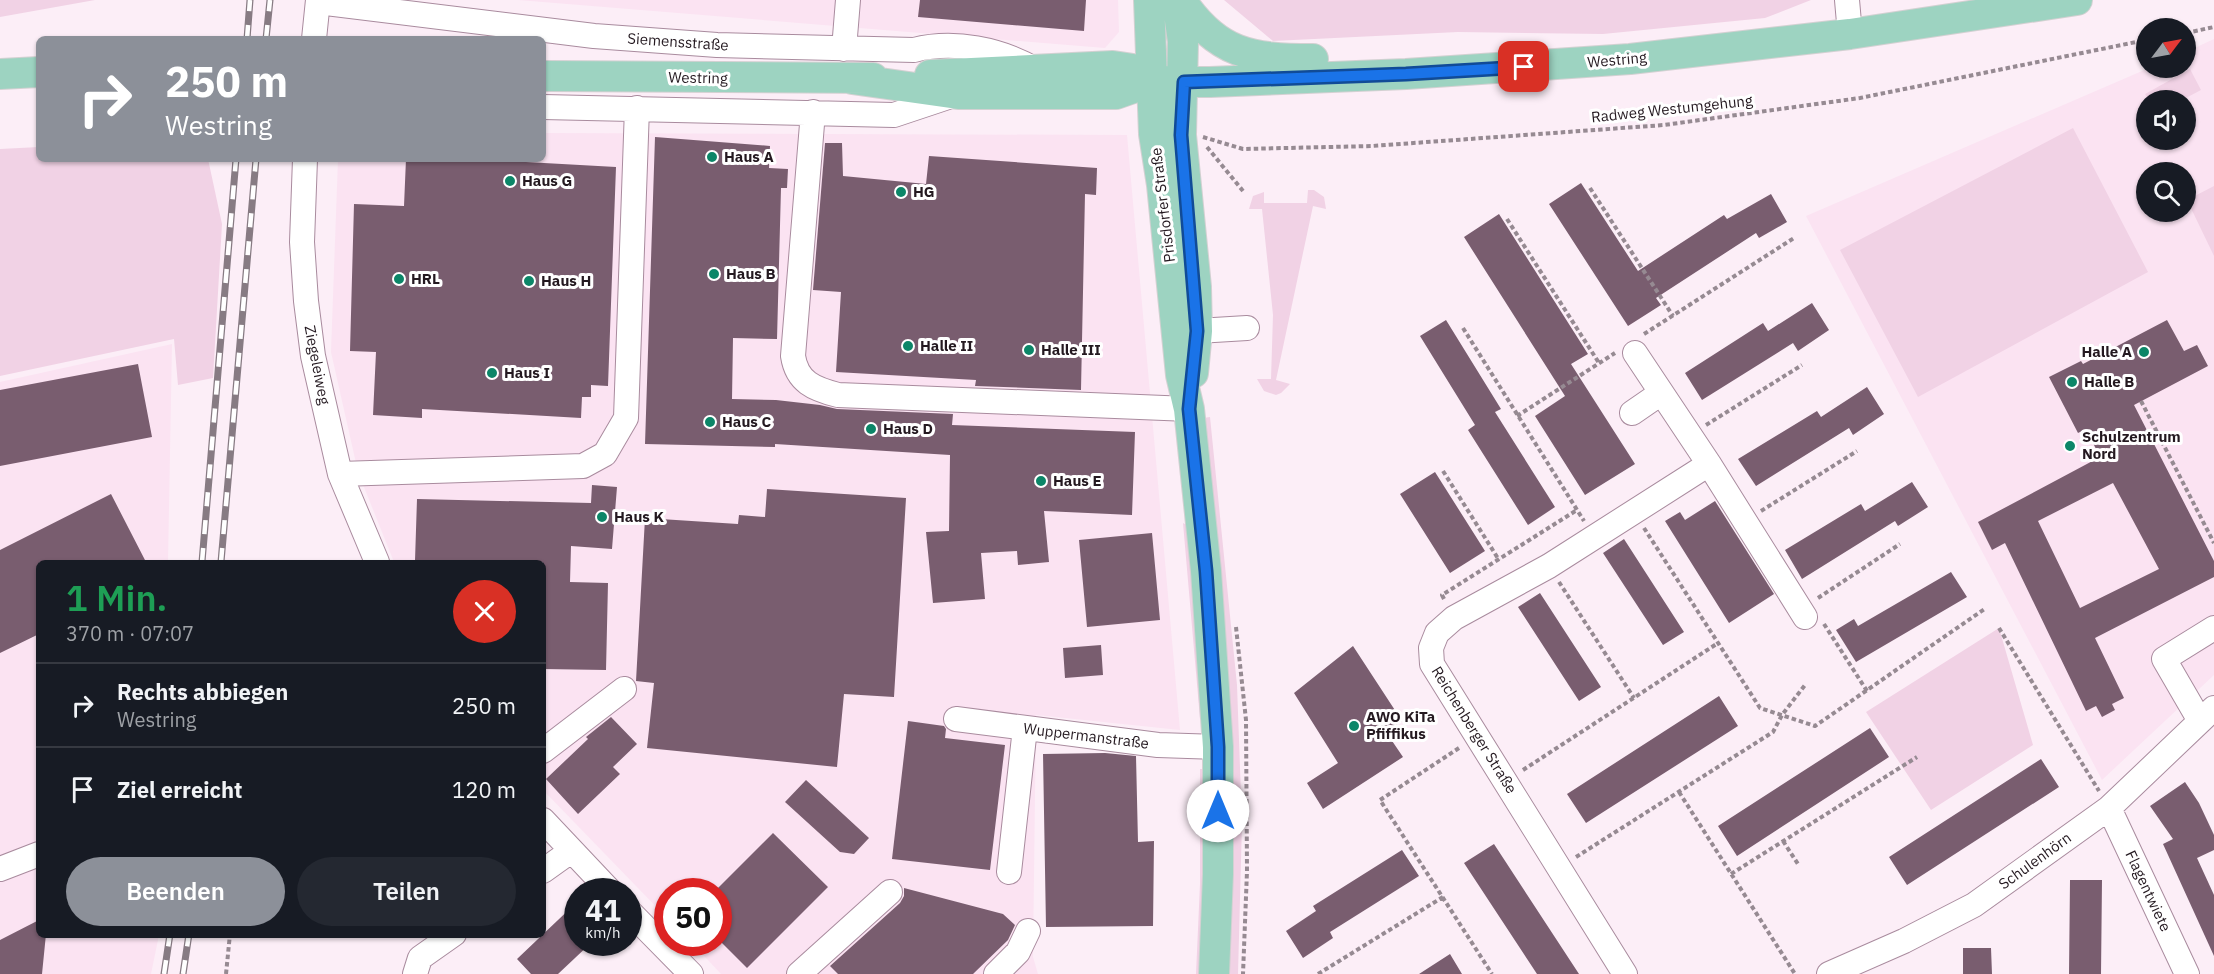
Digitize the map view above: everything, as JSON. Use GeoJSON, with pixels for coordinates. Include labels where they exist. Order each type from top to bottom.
{"type":"FeatureCollection","features":[{"type":"Feature","properties":{"kind":"main road","name":"Prisdorfer Straße"},"geometry":{"type":"LineString","coordinates":[[1149,0],[1154,81],[1154,134],[1187,332]]}},
{"type":"Feature","properties":{"kind":"main road","name":"Prisdorfer Straße"},"geometry":{"type":"LineString","coordinates":[[1179,0],[1183,41],[1184,82],[1181,135],[1189,409],[1206,571],[1218,747],[1218,874],[1214,974]]}},
{"type":"Feature","properties":{"kind":"main road"},"geometry":{"type":"LineString","coordinates":[[1179,0],[1215,38],[1249,56],[1276,59],[1352,58],[1406,74]]}},
{"type":"Feature","properties":{"kind":"main road","name":"Westring"},"geometry":{"type":"LineString","coordinates":[[852,79],[958,94],[1116,94],[1154,81],[1184,82],[1406,74],[1630,59],[1850,34],[2078,0]]}},
{"type":"Feature","properties":{"kind":"main road","name":"Westring"},"geometry":{"type":"LineString","coordinates":[[546,76],[852,79],[1113,66],[1133,69],[1154,81]]}},
{"type":"Feature","properties":{"kind":"main road"},"geometry":{"type":"LineString","coordinates":[[0,74],[36,72]]}},
{"type":"Feature","properties":{"kind":"street"},"geometry":{"type":"LineString","coordinates":[[844,48],[849,0]]}},
{"type":"Feature","properties":{"kind":"street"},"geometry":{"type":"LineString","coordinates":[[1846,0],[1850,34]]}},
{"type":"Feature","properties":{"kind":"street"},"geometry":{"type":"LineString","coordinates":[[314,36],[318,1]]}},
{"type":"Feature","properties":{"kind":"street","name":"Siemensstraße"},"geometry":{"type":"LineString","coordinates":[[318,1],[594,36],[717,45],[914,50],[932,45],[987,50],[1013,56],[1036,70]]}},
{"type":"Feature","properties":{"kind":"street"},"geometry":{"type":"LineString","coordinates":[[546,107],[894,115],[958,94]]}},
{"type":"Feature","properties":{"kind":"street"},"geometry":{"type":"LineString","coordinates":[[340,474],[582,466],[605,454],[626,418],[637,108]]}},
{"type":"Feature","properties":{"kind":"street"},"geometry":{"type":"LineString","coordinates":[[813,112],[792,356],[795,369],[814,389],[838,394],[1189,409]]}},
{"type":"Feature","properties":{"kind":"street","name":"Ziegeleiweg"},"geometry":{"type":"LineString","coordinates":[[305,162],[302,242],[306,301],[314,356],[340,474],[376,560]]}},
{"type":"Feature","properties":{"kind":"street"},"geometry":{"type":"LineString","coordinates":[[1187,332],[1247,328]]}},
{"type":"Feature","properties":{"kind":"street"},"geometry":{"type":"LineString","coordinates":[[1629,348],[1690,435],[1803,613]]}},
{"type":"Feature","properties":{"kind":"street"},"geometry":{"type":"LineString","coordinates":[[1632,413],[1661,393]]}},
{"type":"Feature","properties":{"kind":"street","name":"Reichenberger Straße"},"geometry":{"type":"LineString","coordinates":[[1625,974],[1432,664],[1431,648],[1437,633],[1454,618],[1549,566],[1709,465]]}},
{"type":"Feature","properties":{"kind":"street"},"geometry":{"type":"LineString","coordinates":[[2207,715],[2164,659],[2214,627]]}},
{"type":"Feature","properties":{"kind":"street"},"geometry":{"type":"LineString","coordinates":[[546,749],[624,689]]}},
{"type":"Feature","properties":{"kind":"street","name":"Schulenhörn"},"geometry":{"type":"LineString","coordinates":[[1829,974],[1904,941],[1974,905],[2109,808],[2207,715]]}},
{"type":"Feature","properties":{"kind":"street","name":"Wuppermanstraße"},"geometry":{"type":"LineString","coordinates":[[956,719],[1158,745],[1218,747]]}},
{"type":"Feature","properties":{"kind":"street"},"geometry":{"type":"LineString","coordinates":[[1009,872],[1025,728]]}},
{"type":"Feature","properties":{"kind":"street","name":"Flagentwiete"},"geometry":{"type":"LineString","coordinates":[[2109,808],[2187,974]]}},
{"type":"Feature","properties":{"kind":"street"},"geometry":{"type":"LineString","coordinates":[[546,823],[597,878]]}},
{"type":"Feature","properties":{"kind":"street"},"geometry":{"type":"LineString","coordinates":[[546,869],[571,851]]}},
{"type":"Feature","properties":{"kind":"street"},"geometry":{"type":"LineString","coordinates":[[0,868],[36,855]]}},
{"type":"Feature","properties":{"kind":"street"},"geometry":{"type":"LineString","coordinates":[[804,972],[890,892]]}},
{"type":"Feature","properties":{"kind":"street"},"geometry":{"type":"LineString","coordinates":[[642,924],[691,974]]}},
{"type":"Feature","properties":{"kind":"street"},"geometry":{"type":"LineString","coordinates":[[996,974],[1018,952],[1028,931]]}},
{"type":"Feature","properties":{"kind":"street"},"geometry":{"type":"LineString","coordinates":[[415,974],[420,958],[448,938]]}},
{"type":"Feature","properties":{"kind":"path"},"geometry":{"type":"LineString","coordinates":[[2196,31],[2214,27]]}},
{"type":"Feature","properties":{"kind":"path","name":"Radweg Westumgehung"},"geometry":{"type":"LineString","coordinates":[[1243,191],[1197,135],[1243,149],[1372,146],[1664,125],[1860,98],[2136,42]]}},
{"type":"Feature","properties":{"kind":"path"},"geometry":{"type":"LineString","coordinates":[[1590,188],[1673,316]]}},
{"type":"Feature","properties":{"kind":"path"},"geometry":{"type":"LineString","coordinates":[[1507,219],[1599,363]]}},
{"type":"Feature","properties":{"kind":"path"},"geometry":{"type":"LineString","coordinates":[[1517,416],[1599,363],[1629,348],[1673,316],[1794,237]]}},
{"type":"Feature","properties":{"kind":"path"},"geometry":{"type":"LineString","coordinates":[[1463,328],[1594,537]]}},
{"type":"Feature","properties":{"kind":"path"},"geometry":{"type":"LineString","coordinates":[[1690,435],[1802,365]]}},
{"type":"Feature","properties":{"kind":"path"},"geometry":{"type":"LineString","coordinates":[[2141,401],[2214,543]]}},
{"type":"Feature","properties":{"kind":"path"},"geometry":{"type":"LineString","coordinates":[[1744,522],[1857,451]]}},
{"type":"Feature","properties":{"kind":"path"},"geometry":{"type":"LineString","coordinates":[[1443,471],[1499,560]]}},
{"type":"Feature","properties":{"kind":"path"},"geometry":{"type":"LineString","coordinates":[[1454,618],[1442,596],[1577,510]]}},
{"type":"Feature","properties":{"kind":"path"},"geometry":{"type":"LineString","coordinates":[[1634,512],[1760,708],[1815,726],[1986,608]]}},
{"type":"Feature","properties":{"kind":"path"},"geometry":{"type":"LineString","coordinates":[[1803,613],[1900,544]]}},
{"type":"Feature","properties":{"kind":"path"},"geometry":{"type":"LineString","coordinates":[[1549,566],[1634,698]]}},
{"type":"Feature","properties":{"kind":"path"},"geometry":{"type":"LineString","coordinates":[[1803,613],[1821,619],[1867,691]]}},
{"type":"Feature","properties":{"kind":"path"},"geometry":{"type":"LineString","coordinates":[[1999,628],[2109,808]]}},
{"type":"Feature","properties":{"kind":"path"},"geometry":{"type":"LineString","coordinates":[[1506,782],[1718,643]]}},
{"type":"Feature","properties":{"kind":"path"},"geometry":{"type":"LineString","coordinates":[[1559,868],[1773,732],[1782,715],[1805,686]]}},
{"type":"Feature","properties":{"kind":"path"},"geometry":{"type":"LineString","coordinates":[[1476,737],[1380,800],[1492,974]]}},
{"type":"Feature","properties":{"kind":"path"},"geometry":{"type":"LineString","coordinates":[[1731,874],[1917,757]]}},
{"type":"Feature","properties":{"kind":"path"},"geometry":{"type":"LineString","coordinates":[[1679,792],[1795,974]]}},
{"type":"Feature","properties":{"kind":"path"},"geometry":{"type":"LineString","coordinates":[[1783,841],[1798,864]]}},
{"type":"Feature","properties":{"kind":"path"},"geometry":{"type":"LineString","coordinates":[[1318,974],[1443,897]]}},
{"type":"Feature","properties":{"kind":"path"},"geometry":{"type":"LineString","coordinates":[[225,974],[230,938]]}},
{"type":"Feature","properties":{"kind":"shaded area"},"geometry":{"type":"Polygon","coordinates":[[[0,0],[95,0],[0,17],[0,0]]]}},
{"type":"Feature","properties":{"kind":"shaded area"},"geometry":{"type":"Polygon","coordinates":[[[518,0],[1118,0],[1119,32],[1105,48],[518,0]]]}},
{"type":"Feature","properties":{"kind":"shaded area"},"geometry":{"type":"Polygon","coordinates":[[[1224,0],[1811,0],[1765,18],[1603,34],[1458,32],[1273,41],[1224,0]]]}},
{"type":"Feature","properties":{"kind":"shaded area","name":"Schulzentrum Nord"},"geometry":{"type":"Polygon","coordinates":[[[2214,39],[2214,675],[2102,780],[1806,216],[2136,74],[2136,78],[2196,78],[2196,47],[2214,39]]]}},
{"type":"Feature","properties":{"kind":"shaded area"},"geometry":{"type":"Polygon","coordinates":[[[2174,78],[2195,78],[2201,90],[2196,93],[2196,90],[2152,90],[2174,78]]]}},
{"type":"Feature","properties":{"kind":"shaded area"},"geometry":{"type":"Polygon","coordinates":[[[2073,128],[2148,272],[1918,397],[1840,250],[2073,128]]]}},
{"type":"Feature","properties":{"kind":"shaded area"},"geometry":{"type":"Polygon","coordinates":[[[546,133],[1127,135],[1180,730],[1036,715],[1033,957],[1038,974],[721,974],[704,956],[732,956],[732,878],[654,878],[654,905],[642,892],[642,878],[628,878],[546,793],[546,560],[393,560],[358,472],[331,352],[338,162],[546,162],[546,133]]]}},
{"type":"Feature","properties":{"kind":"shaded area"},"geometry":{"type":"Polygon","coordinates":[[[36,147],[36,162],[209,162],[222,224],[213,378],[178,385],[174,339],[0,376],[0,149],[36,147]]]}},
{"type":"Feature","properties":{"kind":"shaded area"},"geometry":{"type":"Polygon","coordinates":[[[2214,186],[2214,256],[2196,219],[2196,195],[2214,186]]]}},
{"type":"Feature","properties":{"kind":"shaded area"},"geometry":{"type":"Polygon","coordinates":[[[1308,190],[1314,190],[1324,197],[1326,209],[1313,206],[1276,380],[1290,384],[1276,395],[1264,391],[1257,379],[1271,379],[1273,315],[1262,209],[1249,209],[1253,196],[1264,192],[1264,203],[1307,203],[1308,190]]]}},
{"type":"Feature","properties":{"kind":"shaded area"},"geometry":{"type":"Polygon","coordinates":[[[172,344],[168,560],[36,560],[36,938],[158,938],[151,974],[0,974],[0,382],[172,344]]]}},
{"type":"Feature","properties":{"kind":"shaded area"},"geometry":{"type":"Polygon","coordinates":[[[1210,417],[1237,685],[1242,823],[1238,974],[1228,974],[1203,418],[1210,417]]]}},
{"type":"Feature","properties":{"kind":"shaded area"},"geometry":{"type":"Polygon","coordinates":[[[1183,523],[1192,528],[1207,712],[1200,719],[1183,523]]]}},
{"type":"Feature","properties":{"kind":"shaded area"},"geometry":{"type":"Polygon","coordinates":[[[1999,628],[2033,745],[1931,810],[1866,712],[1999,628]]]}},
{"type":"Feature","properties":{"kind":"shaded area"},"geometry":{"type":"Polygon","coordinates":[[[1200,769],[1205,769],[1204,974],[1196,974],[1200,884],[1200,769]]]}},
{"type":"Feature","properties":{"kind":"building"},"geometry":{"type":"Polygon","coordinates":[[[920,0],[1086,0],[1084,31],[918,17],[920,0]]]}},
{"type":"Feature","properties":{"kind":"building"},"geometry":{"type":"Polygon","coordinates":[[[655,137],[770,146],[769,168],[788,169],[787,188],[781,188],[777,339],[733,338],[732,399],[776,400],[837,409],[953,414],[952,425],[1135,432],[1132,515],[1044,511],[1049,562],[1018,565],[1017,551],[981,553],[985,599],[933,603],[926,532],[949,531],[950,455],[775,444],[775,447],[645,444],[655,137]]]}},
{"type":"Feature","properties":{"kind":"building"},"geometry":{"type":"Polygon","coordinates":[[[825,143],[842,143],[843,176],[926,184],[929,156],[1097,168],[1096,195],[1085,194],[1081,390],[975,386],[976,380],[836,372],[841,292],[813,290],[825,143]]]}},
{"type":"Feature","properties":{"kind":"building"},"geometry":{"type":"Polygon","coordinates":[[[406,162],[527,162],[616,167],[608,386],[591,385],[591,397],[582,397],[581,418],[422,409],[422,418],[373,415],[376,352],[350,351],[354,204],[404,206],[406,162]]]}},
{"type":"Feature","properties":{"kind":"building"},"geometry":{"type":"Polygon","coordinates":[[[1581,183],[1638,271],[1724,215],[1727,219],[1771,194],[1787,222],[1759,238],[1756,233],[1656,298],[1661,305],[1628,326],[1549,204],[1581,183]]]}},
{"type":"Feature","properties":{"kind":"building"},"geometry":{"type":"Polygon","coordinates":[[[1499,214],[1588,354],[1571,364],[1635,464],[1585,495],[1535,416],[1565,396],[1464,237],[1499,214]]]}},
{"type":"Feature","properties":{"kind":"building"},"geometry":{"type":"Polygon","coordinates":[[[1812,303],[1829,330],[1798,351],[1793,343],[1702,400],[1685,373],[1763,323],[1768,331],[1812,303]]]}},
{"type":"Feature","properties":{"kind":"building"},"geometry":{"type":"Polygon","coordinates":[[[1446,320],[1501,409],[1495,412],[1555,507],[1528,525],[1468,430],[1475,425],[1420,336],[1446,320]]]}},
{"type":"Feature","properties":{"kind":"building"},"geometry":{"type":"Polygon","coordinates":[[[2167,320],[2184,351],[2197,345],[2208,366],[2134,405],[2214,561],[2214,577],[2095,638],[2124,698],[2112,704],[2115,710],[2102,717],[2096,706],[2086,711],[2005,543],[1992,550],[1978,522],[2100,457],[2086,429],[2078,433],[2049,377],[2081,361],[2083,364],[2167,320]],[[2113,483],[2038,521],[2080,608],[2159,569],[2113,483]]]}},
{"type":"Feature","properties":{"kind":"building"},"geometry":{"type":"Polygon","coordinates":[[[138,364],[152,437],[0,466],[0,390],[138,364]]]}},
{"type":"Feature","properties":{"kind":"building"},"geometry":{"type":"Polygon","coordinates":[[[1867,387],[1884,414],[1853,435],[1849,428],[1756,486],[1738,459],[1817,411],[1821,417],[1867,387]]]}},
{"type":"Feature","properties":{"kind":"building"},"geometry":{"type":"Polygon","coordinates":[[[1435,472],[1485,551],[1450,573],[1400,494],[1435,472]]]}},
{"type":"Feature","properties":{"kind":"building"},"geometry":{"type":"Polygon","coordinates":[[[1912,482],[1928,507],[1898,526],[1895,521],[1802,579],[1785,550],[1861,504],[1865,511],[1912,482]]]}},
{"type":"Feature","properties":{"kind":"building"},"geometry":{"type":"Polygon","coordinates":[[[592,485],[617,487],[612,549],[571,546],[570,582],[608,583],[606,670],[546,669],[546,560],[415,560],[417,499],[591,503],[592,485]]]}},
{"type":"Feature","properties":{"kind":"building"},"geometry":{"type":"Polygon","coordinates":[[[767,489],[906,498],[894,697],[844,694],[837,767],[647,748],[654,683],[636,681],[645,518],[738,524],[739,515],[765,517],[767,489]]]}},
{"type":"Feature","properties":{"kind":"building"},"geometry":{"type":"Polygon","coordinates":[[[111,494],[145,560],[36,560],[36,635],[0,653],[0,550],[111,494]]]}},
{"type":"Feature","properties":{"kind":"building"},"geometry":{"type":"Polygon","coordinates":[[[1715,501],[1774,594],[1729,623],[1665,521],[1680,512],[1685,520],[1715,501]]]}},
{"type":"Feature","properties":{"kind":"building"},"geometry":{"type":"Polygon","coordinates":[[[1152,533],[1160,620],[1087,627],[1079,540],[1152,533]]]}},
{"type":"Feature","properties":{"kind":"building"},"geometry":{"type":"Polygon","coordinates":[[[1624,539],[1684,632],[1663,645],[1603,553],[1624,539]]]}},
{"type":"Feature","properties":{"kind":"building"},"geometry":{"type":"Polygon","coordinates":[[[1951,572],[1967,597],[1856,662],[1836,630],[1854,619],[1858,626],[1951,572]]]}},
{"type":"Feature","properties":{"kind":"building"},"geometry":{"type":"Polygon","coordinates":[[[1540,593],[1601,687],[1579,701],[1518,607],[1540,593]]]}},
{"type":"Feature","properties":{"kind":"building"},"geometry":{"type":"Polygon","coordinates":[[[1101,645],[1103,675],[1065,678],[1063,648],[1101,645]]]}},
{"type":"Feature","properties":{"kind":"building","name":"AWO KiTa Pfiffikus"},"geometry":{"type":"Polygon","coordinates":[[[1353,646],[1402,721],[1386,732],[1403,757],[1323,809],[1307,783],[1338,763],[1294,693],[1353,646]]]}},
{"type":"Feature","properties":{"kind":"building"},"geometry":{"type":"Polygon","coordinates":[[[1719,696],[1738,726],[1586,823],[1567,794],[1719,696]]]}},
{"type":"Feature","properties":{"kind":"building"},"geometry":{"type":"Polygon","coordinates":[[[611,717],[637,744],[613,767],[620,774],[578,814],[546,779],[588,739],[586,737],[611,717]]]}},
{"type":"Feature","properties":{"kind":"building"},"geometry":{"type":"Polygon","coordinates":[[[908,721],[944,726],[945,738],[1005,745],[990,870],[892,859],[908,721]]]}},
{"type":"Feature","properties":{"kind":"building"},"geometry":{"type":"Polygon","coordinates":[[[1870,728],[1889,757],[1737,856],[1718,826],[1870,728]]]}},
{"type":"Feature","properties":{"kind":"building"},"geometry":{"type":"Polygon","coordinates":[[[1105,753],[1136,756],[1138,842],[1154,841],[1153,926],[1046,927],[1043,754],[1105,753]]]}},
{"type":"Feature","properties":{"kind":"building"},"geometry":{"type":"Polygon","coordinates":[[[2041,759],[2059,787],[1907,885],[1889,857],[2041,759]]]}},
{"type":"Feature","properties":{"kind":"building"},"geometry":{"type":"Polygon","coordinates":[[[806,780],[869,838],[854,854],[840,852],[785,802],[806,780]]]}},
{"type":"Feature","properties":{"kind":"building"},"geometry":{"type":"Polygon","coordinates":[[[2185,782],[2199,803],[2214,835],[2214,850],[2197,858],[2214,895],[2214,956],[2163,844],[2173,839],[2150,806],[2185,782]]]}},
{"type":"Feature","properties":{"kind":"building"},"geometry":{"type":"Polygon","coordinates":[[[773,833],[828,887],[747,968],[732,953],[732,878],[728,878],[773,833]]]}},
{"type":"Feature","properties":{"kind":"building"},"geometry":{"type":"Polygon","coordinates":[[[1494,844],[1579,974],[1537,974],[1464,863],[1494,844]]]}},
{"type":"Feature","properties":{"kind":"building"},"geometry":{"type":"Polygon","coordinates":[[[1402,850],[1419,876],[1330,932],[1333,938],[1303,958],[1286,931],[1316,911],[1313,906],[1402,850]]]}},
{"type":"Feature","properties":{"kind":"building"},"geometry":{"type":"Polygon","coordinates":[[[2070,880],[2102,880],[2101,974],[2069,974],[2070,880]]]}},
{"type":"Feature","properties":{"kind":"building"},"geometry":{"type":"Polygon","coordinates":[[[904,888],[1003,914],[1015,925],[1008,940],[973,974],[838,974],[830,966],[900,903],[904,896],[904,888]]]}},
{"type":"Feature","properties":{"kind":"building"},"geometry":{"type":"Polygon","coordinates":[[[564,914],[564,956],[577,956],[558,974],[531,974],[517,959],[539,938],[546,938],[546,931],[564,914]]]}},
{"type":"Feature","properties":{"kind":"building"},"geometry":{"type":"Polygon","coordinates":[[[36,922],[36,938],[46,938],[42,974],[0,974],[0,940],[36,922]]]}},
{"type":"Feature","properties":{"kind":"building"},"geometry":{"type":"Polygon","coordinates":[[[1963,948],[1991,948],[1992,974],[1963,974],[1963,948]]]}},
{"type":"Feature","properties":{"kind":"building"},"geometry":{"type":"Polygon","coordinates":[[[1450,954],[1462,974],[1419,974],[1450,954]]]}},
{"type":"Feature","properties":{"kind":"railway"},"geometry":{"type":"LineString","coordinates":[[247,36],[250,0]]}},
{"type":"Feature","properties":{"kind":"railway"},"geometry":{"type":"LineString","coordinates":[[266,36],[270,0]]}},
{"type":"Feature","properties":{"kind":"railway"},"geometry":{"type":"LineString","coordinates":[[202,560],[236,162]]}},
{"type":"Feature","properties":{"kind":"railway"},"geometry":{"type":"LineString","coordinates":[[221,560],[256,162]]}},
{"type":"Feature","properties":{"kind":"railway"},"geometry":{"type":"LineString","coordinates":[[164,974],[169,938]]}},
{"type":"Feature","properties":{"kind":"railway"},"geometry":{"type":"LineString","coordinates":[[183,974],[188,938]]}},
{"type":"Feature","properties":{"kind":"place","name":"Haus A"},"geometry":{"type":"Point","coordinates":[712,157]}},
{"type":"Feature","properties":{"kind":"place","name":"Haus G"},"geometry":{"type":"Point","coordinates":[510,181]}},
{"type":"Feature","properties":{"kind":"place","name":"HG"},"geometry":{"type":"Point","coordinates":[901,192]}},
{"type":"Feature","properties":{"kind":"place","name":"Haus B"},"geometry":{"type":"Point","coordinates":[714,274]}},
{"type":"Feature","properties":{"kind":"place","name":"HRL"},"geometry":{"type":"Point","coordinates":[399,279]}},
{"type":"Feature","properties":{"kind":"place","name":"Haus H"},"geometry":{"type":"Point","coordinates":[529,281]}},
{"type":"Feature","properties":{"kind":"place","name":"Halle II"},"geometry":{"type":"Point","coordinates":[908,346]}},
{"type":"Feature","properties":{"kind":"place","name":"Halle III"},"geometry":{"type":"Point","coordinates":[1029,350]}},
{"type":"Feature","properties":{"kind":"place","name":"Halle A"},"geometry":{"type":"Point","coordinates":[2144,352]}},
{"type":"Feature","properties":{"kind":"place","name":"Haus I"},"geometry":{"type":"Point","coordinates":[492,373]}},
{"type":"Feature","properties":{"kind":"place","name":"Halle B"},"geometry":{"type":"Point","coordinates":[2072,382]}},
{"type":"Feature","properties":{"kind":"place","name":"Haus C"},"geometry":{"type":"Point","coordinates":[710,422]}},
{"type":"Feature","properties":{"kind":"place","name":"Haus D"},"geometry":{"type":"Point","coordinates":[871,429]}},
{"type":"Feature","properties":{"kind":"place","name":"Schulzentrum Nord"},"geometry":{"type":"Point","coordinates":[2070,446]}},
{"type":"Feature","properties":{"kind":"place","name":"Haus E"},"geometry":{"type":"Point","coordinates":[1041,481]}},
{"type":"Feature","properties":{"kind":"place","name":"Haus K"},"geometry":{"type":"Point","coordinates":[602,517]}},
{"type":"Feature","properties":{"kind":"place","name":"AWO KiTa Pfiffikus"},"geometry":{"type":"Point","coordinates":[1354,726]}},
{"type":"Feature","properties":{"kind":"route"},"geometry":{"type":"LineString","coordinates":[[1218,811],[1218,747],[1206,571],[1189,409],[1197,331],[1196,287],[1181,135],[1184,82],[1524,67]]}}]}
